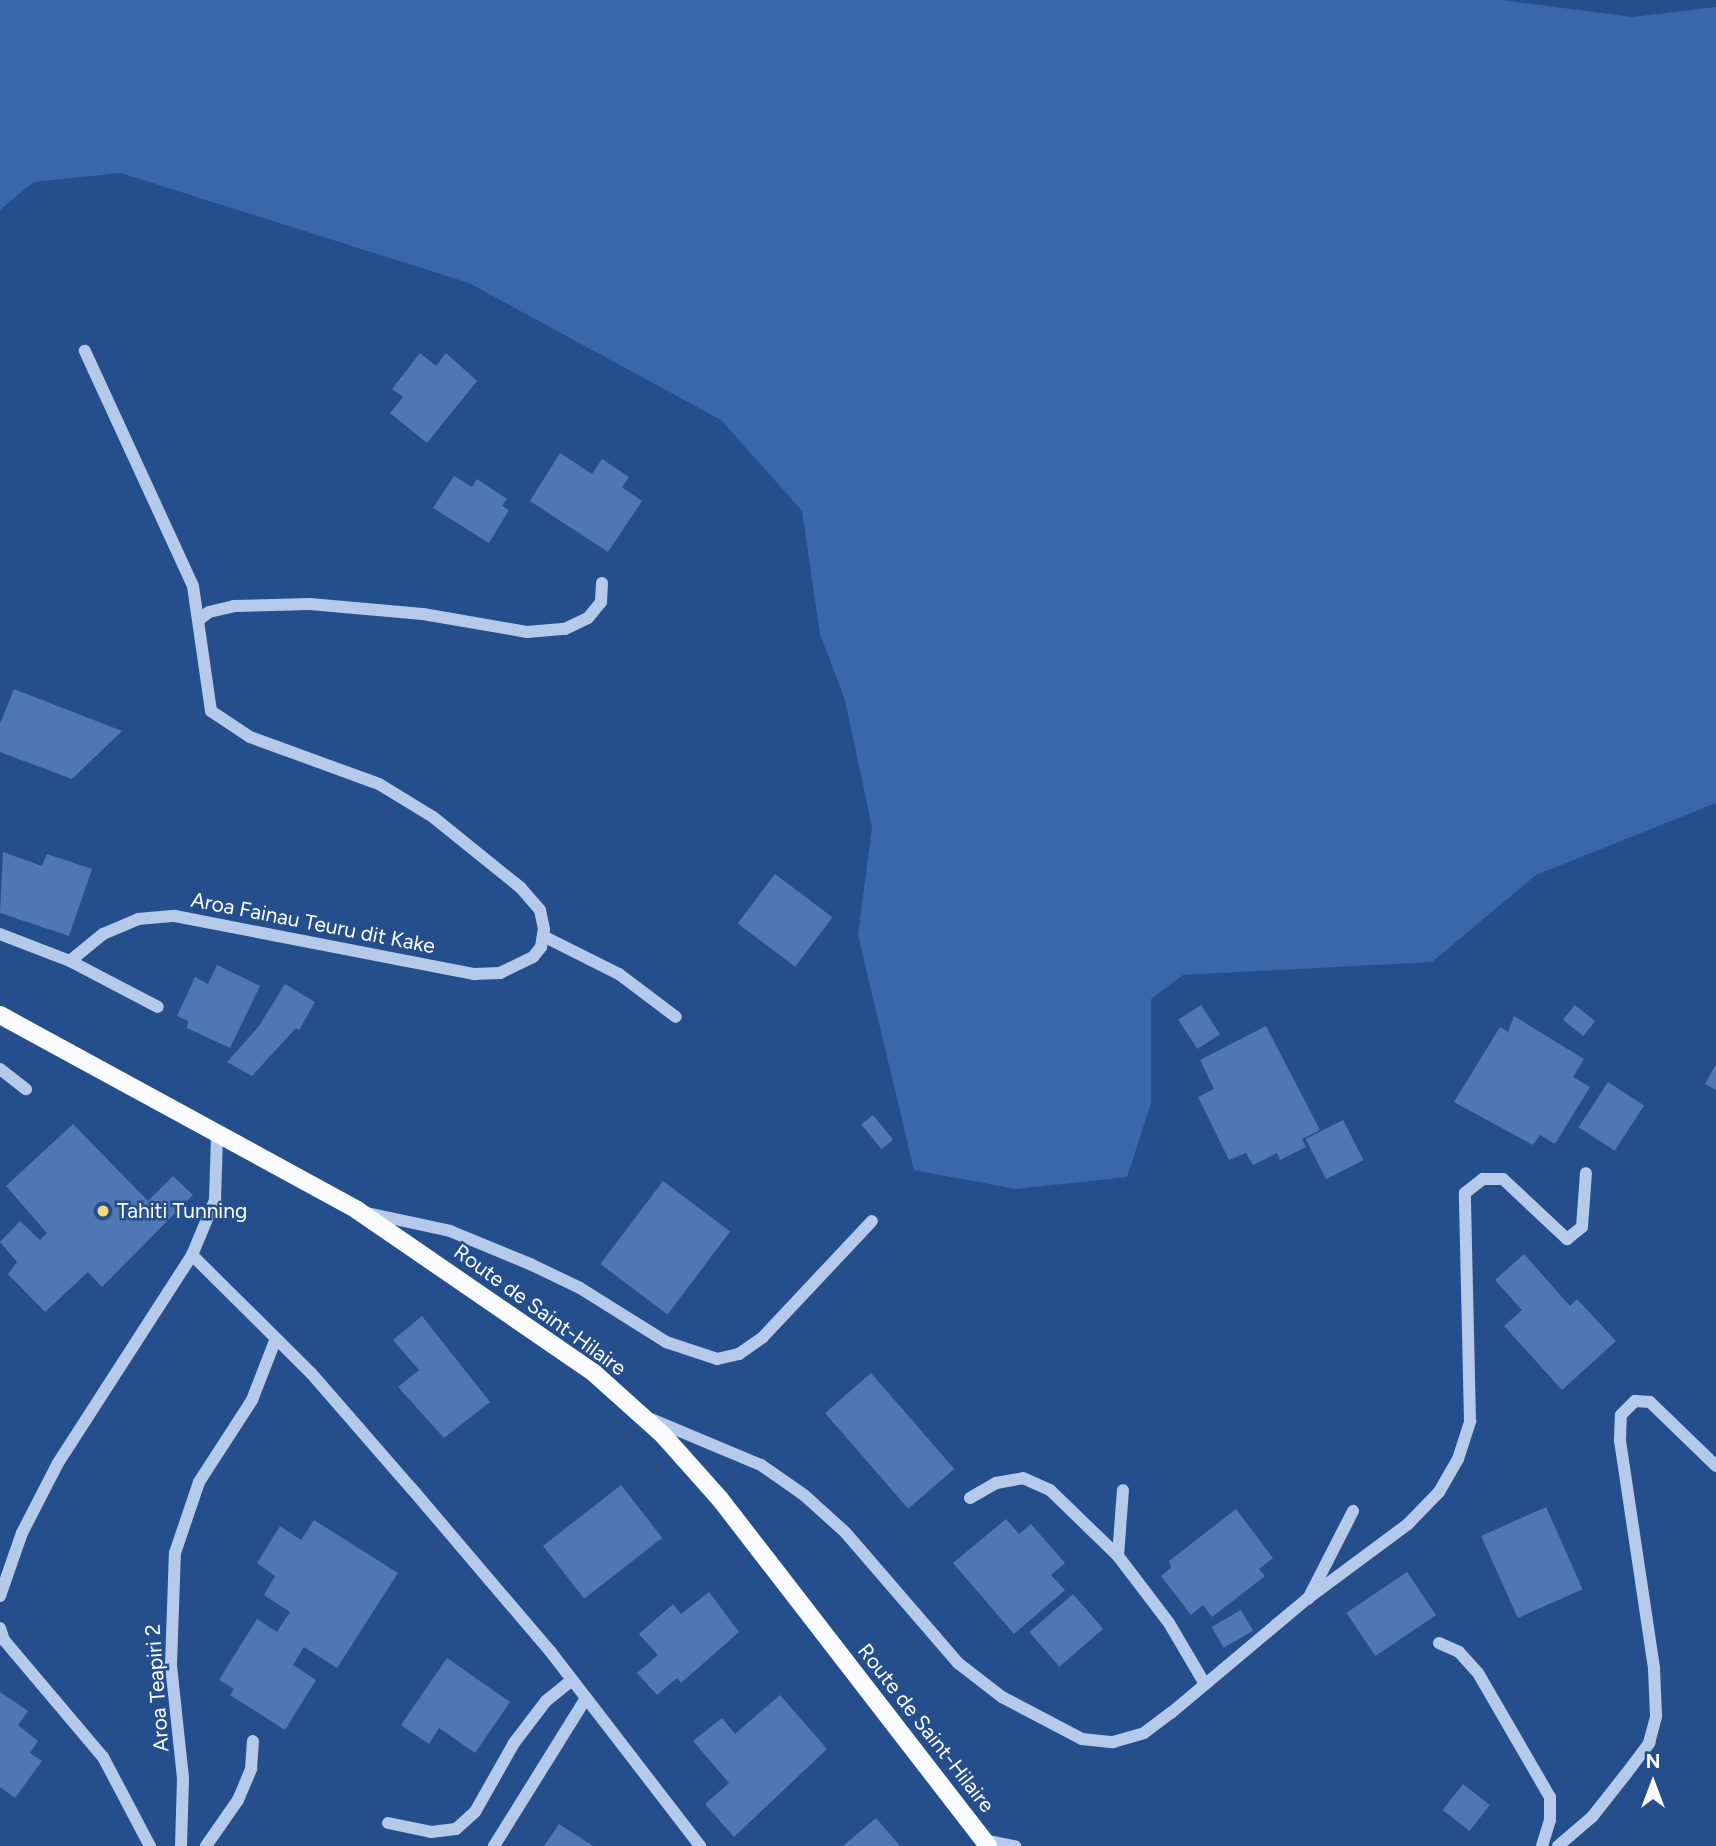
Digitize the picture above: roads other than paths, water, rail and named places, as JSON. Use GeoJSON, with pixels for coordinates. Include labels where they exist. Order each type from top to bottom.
{"type":"FeatureCollection","features":[{"type":"Feature","properties":{"kind":"main road","name":"Route de Saint-Hilaire"},"geometry":{"type":"LineString","coordinates":[[0,1015],[217,1137],[357,1210],[594,1373],[641,1415],[720,1499],[986,1843]]}},
{"type":"Feature","properties":{"kind":"street"},"geometry":{"type":"LineString","coordinates":[[85,351],[193,586],[211,711],[250,737],[379,785],[433,817],[521,888],[540,910],[543,936],[619,974],[676,1017]]}},
{"type":"Feature","properties":{"kind":"street"},"geometry":{"type":"LineString","coordinates":[[200,620],[209,612],[234,606],[310,604],[423,614],[527,632],[565,629],[587,618],[601,602],[602,583]]}},
{"type":"Feature","properties":{"kind":"street","name":"Aroa Fainau Teuru dit Kake"},"geometry":{"type":"LineString","coordinates":[[70,961],[103,934],[138,919],[175,916],[474,974],[500,973],[533,957],[543,936]]}},
{"type":"Feature","properties":{"kind":"street"},"geometry":{"type":"LineString","coordinates":[[0,934],[70,961],[158,1007]]}},
{"type":"Feature","properties":{"kind":"street"},"geometry":{"type":"LineString","coordinates":[[0,1069],[26,1089]]}},
{"type":"Feature","properties":{"kind":"street"},"geometry":{"type":"LineString","coordinates":[[0,1596],[22,1533],[58,1463],[192,1255],[215,1200],[217,1137]]}},
{"type":"Feature","properties":{"kind":"street"},"geometry":{"type":"LineString","coordinates":[[641,1415],[761,1465],[804,1495],[845,1532],[958,1663],[1002,1697],[1062,1729],[1082,1739],[1113,1742],[1144,1733],[1264,1640],[1307,1600],[1408,1524],[1439,1492],[1458,1459],[1469,1421],[1471,1377],[1465,1193],[1483,1180],[1503,1179],[1567,1239],[1582,1227],[1586,1173]]}},
{"type":"Feature","properties":{"kind":"street"},"geometry":{"type":"LineString","coordinates":[[357,1210],[450,1231],[530,1264],[580,1288],[666,1342],[718,1359],[740,1354],[763,1337],[872,1221]]}},
{"type":"Feature","properties":{"kind":"street"},"geometry":{"type":"LineString","coordinates":[[192,1255],[275,1340],[312,1373],[572,1680],[700,1846]]}},
{"type":"Feature","properties":{"kind":"street","name":"Aroa Teapiri 2"},"geometry":{"type":"LineString","coordinates":[[181,1846],[183,1778],[171,1665],[175,1553],[199,1482],[251,1400],[275,1340]]}},
{"type":"Feature","properties":{"kind":"street"},"geometry":{"type":"LineString","coordinates":[[1558,1846],[1592,1817],[1626,1774],[1649,1743],[1656,1716],[1654,1668],[1620,1440],[1621,1415],[1635,1401],[1650,1402],[1716,1466]]}},
{"type":"Feature","properties":{"kind":"street"},"geometry":{"type":"LineString","coordinates":[[970,1498],[996,1483],[1023,1478],[1050,1490],[1118,1556],[1169,1623],[1205,1684]]}},
{"type":"Feature","properties":{"kind":"street"},"geometry":{"type":"LineString","coordinates":[[1118,1556],[1123,1490]]}},
{"type":"Feature","properties":{"kind":"street"},"geometry":{"type":"LineString","coordinates":[[1307,1600],[1353,1511]]}},
{"type":"Feature","properties":{"kind":"street"},"geometry":{"type":"LineString","coordinates":[[0,1628],[4,1640],[103,1757],[150,1846]]}},
{"type":"Feature","properties":{"kind":"street"},"geometry":{"type":"LineString","coordinates":[[1439,1643],[1459,1652],[1478,1673],[1550,1797],[1542,1846]]}},
{"type":"Feature","properties":{"kind":"street"},"geometry":{"type":"LineString","coordinates":[[388,1823],[431,1832],[456,1829],[475,1812],[522,1732],[546,1701],[572,1680]]}},
{"type":"Feature","properties":{"kind":"street"},"geometry":{"type":"LineString","coordinates":[[494,1846],[586,1698]]}},
{"type":"Feature","properties":{"kind":"street"},"geometry":{"type":"LineString","coordinates":[[206,1846],[238,1800],[251,1769],[253,1741]]}},
{"type":"Feature","properties":{"kind":"street"},"geometry":{"type":"LineString","coordinates":[[986,1843],[1014,1846]]}},
{"type":"Feature","properties":{"kind":"place","name":"Tahiti Tunning"},"geometry":{"type":"Point","coordinates":[103,1211]}}]}
